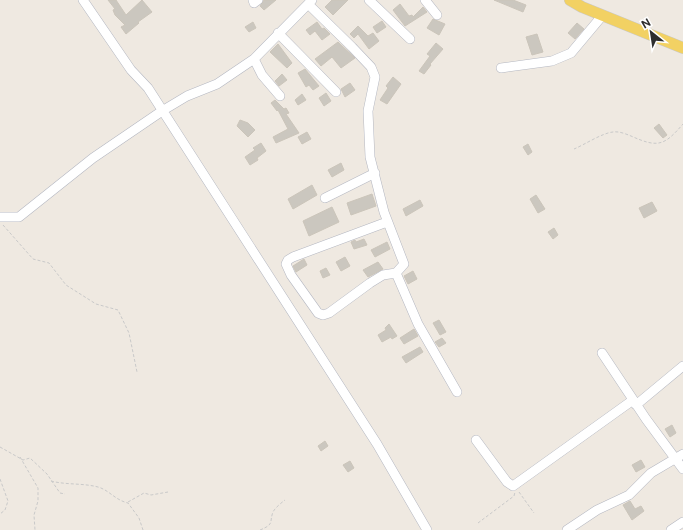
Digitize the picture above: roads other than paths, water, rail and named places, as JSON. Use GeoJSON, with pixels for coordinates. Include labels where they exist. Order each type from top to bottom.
{"type":"FeatureCollection","features":[{"type":"Feature","properties":{"kind":"main road"},"geometry":{"type":"LineString","coordinates":[[570,0],[602,16],[683,48]]}},
{"type":"Feature","properties":{"kind":"street"},"geometry":{"type":"LineString","coordinates":[[83,0],[131,70],[148,88],[377,444],[427,530]]}},
{"type":"Feature","properties":{"kind":"street"},"geometry":{"type":"LineString","coordinates":[[253,0],[254,3],[258,0]]}},
{"type":"Feature","properties":{"kind":"street"},"geometry":{"type":"LineString","coordinates":[[369,0],[410,39]]}},
{"type":"Feature","properties":{"kind":"street"},"geometry":{"type":"LineString","coordinates":[[425,0],[436,15]]}},
{"type":"Feature","properties":{"kind":"street"},"geometry":{"type":"LineString","coordinates":[[0,217],[19,218],[93,158],[162,111],[187,96],[217,84],[254,59],[310,2],[371,67],[375,76],[368,111],[370,157],[387,222],[404,264],[396,273],[384,275],[329,313],[323,315],[318,313],[291,275],[286,264],[288,260],[387,222]]}},
{"type":"Feature","properties":{"kind":"street"},"geometry":{"type":"LineString","coordinates":[[501,68],[552,61],[571,53],[602,16]]}},
{"type":"Feature","properties":{"kind":"street"},"geometry":{"type":"LineString","coordinates":[[278,34],[336,92]]}},
{"type":"Feature","properties":{"kind":"street"},"geometry":{"type":"LineString","coordinates":[[254,59],[262,75],[280,96]]}},
{"type":"Feature","properties":{"kind":"street"},"geometry":{"type":"LineString","coordinates":[[325,198],[375,173]]}},
{"type":"Feature","properties":{"kind":"street"},"geometry":{"type":"LineString","coordinates":[[396,273],[418,324],[457,392]]}},
{"type":"Feature","properties":{"kind":"street"},"geometry":{"type":"LineString","coordinates":[[602,353],[635,403],[679,457],[683,469]]}},
{"type":"Feature","properties":{"kind":"street"},"geometry":{"type":"LineString","coordinates":[[476,440],[507,482],[513,486],[635,403],[683,366]]}},
{"type":"Feature","properties":{"kind":"street"},"geometry":{"type":"LineString","coordinates":[[567,530],[597,510],[629,494],[651,473],[679,457]]}},
{"type":"Feature","properties":{"kind":"street"},"geometry":{"type":"LineString","coordinates":[[671,530],[683,522]]}}]}
